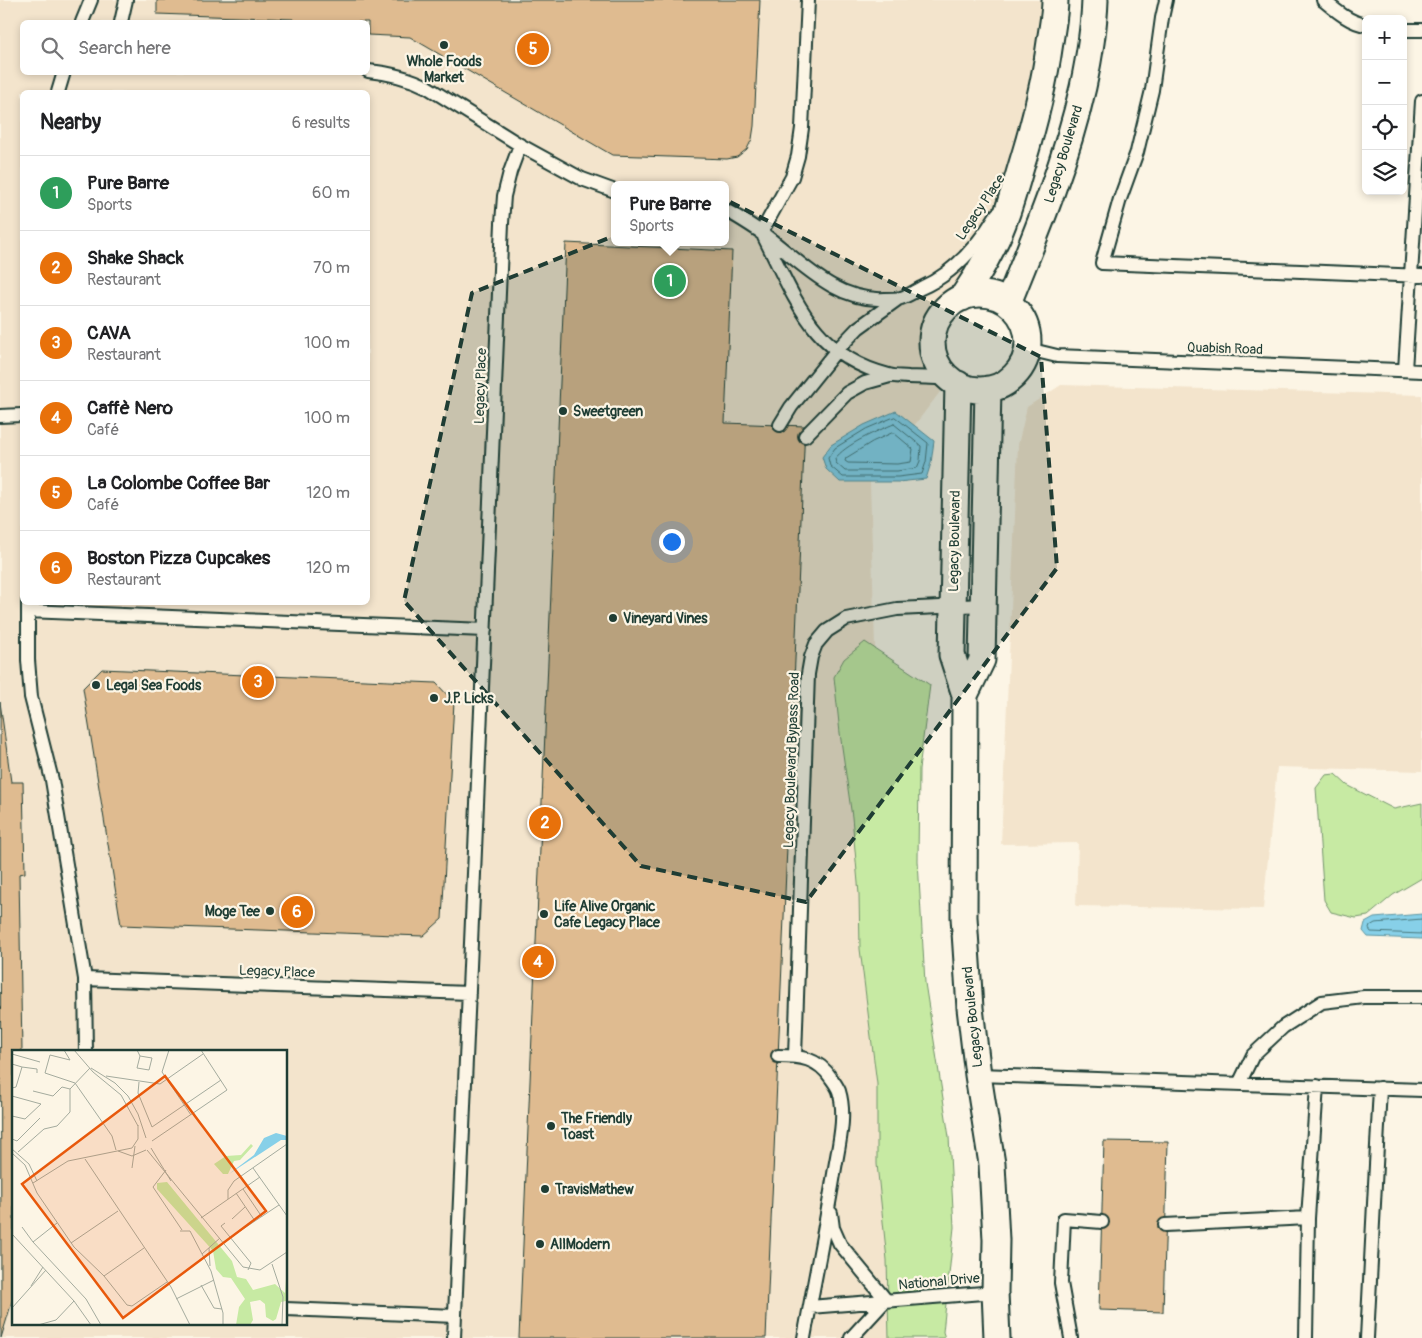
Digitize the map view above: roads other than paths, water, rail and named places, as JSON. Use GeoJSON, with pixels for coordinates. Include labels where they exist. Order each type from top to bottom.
{"type":"FeatureCollection","features":[{"type":"Feature","properties":{"kind":"street"},"geometry":{"type":"LineString","coordinates":[[962,298],[980,272],[1004,222],[1042,96],[1055,0]]}},
{"type":"Feature","properties":{"kind":"street","name":"Legacy Boulevard"},"geometry":{"type":"LineString","coordinates":[[1008,303],[1035,238],[1078,110],[1088,64],[1094,0]]}},
{"type":"Feature","properties":{"kind":"street"},"geometry":{"type":"LineString","coordinates":[[973,294],[986,294],[1008,303],[1018,312],[1028,336],[1028,349],[1023,363],[1015,375],[1002,384],[988,389],[973,389],[954,382],[938,365],[932,344],[935,327],[945,310],[951,304],[973,294]]}},
{"type":"Feature","properties":{"kind":"street","name":"Legacy Boulevard"},"geometry":{"type":"LineString","coordinates":[[954,382],[952,655],[965,695],[964,917],[970,1008],[992,1164],[996,1240],[996,1338]]}},
{"type":"Feature","properties":{"kind":"street","name":"Legacy Boulevard"},"geometry":{"type":"LineString","coordinates":[[965,695],[982,660],[988,389]]}},
{"type":"Feature","properties":{"kind":"lane"},"geometry":{"type":"LineString","coordinates":[[83,20],[91,0]]}},
{"type":"Feature","properties":{"kind":"lane"},"geometry":{"type":"LineString","coordinates":[[121,20],[126,0]]}},
{"type":"Feature","properties":{"kind":"lane"},"geometry":{"type":"LineString","coordinates":[[808,0],[802,128],[798,156],[792,177],[761,232],[802,312],[815,330],[836,351],[859,365],[890,376],[954,382]]}},
{"type":"Feature","properties":{"kind":"lane"},"geometry":{"type":"LineString","coordinates":[[1166,0],[1152,90],[1137,152],[1120,199],[1102,262],[1417,276]]}},
{"type":"Feature","properties":{"kind":"lane"},"geometry":{"type":"LineString","coordinates":[[1323,0],[1335,10],[1362,24]]}},
{"type":"Feature","properties":{"kind":"lane"},"geometry":{"type":"LineString","coordinates":[[1407,30],[1422,30]]}},
{"type":"Feature","properties":{"kind":"lane"},"geometry":{"type":"LineString","coordinates":[[370,71],[387,72],[427,87],[520,146],[582,179],[611,190]]}},
{"type":"Feature","properties":{"kind":"lane"},"geometry":{"type":"LineString","coordinates":[[59,90],[63,75]]}},
{"type":"Feature","properties":{"kind":"lane"},"geometry":{"type":"LineString","coordinates":[[1405,370],[1417,276],[1422,100]]}},
{"type":"Feature","properties":{"kind":"lane","name":"Legacy Place"},"geometry":{"type":"LineString","coordinates":[[454,1338],[504,196],[510,172],[520,146]]}},
{"type":"Feature","properties":{"kind":"lane","name":"Legacy Place"},"geometry":{"type":"LineString","coordinates":[[729,212],[761,232],[814,275],[836,289],[856,297],[874,300],[900,298],[930,284],[954,266],[977,243],[995,217],[1018,177]]}},
{"type":"Feature","properties":{"kind":"lane"},"geometry":{"type":"LineString","coordinates":[[780,425],[797,399],[836,351],[858,328],[900,298]]}},
{"type":"Feature","properties":{"kind":"lane","name":"Quabish Road"},"geometry":{"type":"LineString","coordinates":[[1028,349],[1057,356],[1422,371]]}},
{"type":"Feature","properties":{"kind":"lane"},"geometry":{"type":"LineString","coordinates":[[805,436],[847,392],[865,383],[890,376]]}},
{"type":"Feature","properties":{"kind":"lane"},"geometry":{"type":"LineString","coordinates":[[0,416],[20,415]]}},
{"type":"Feature","properties":{"kind":"lane","name":"Legacy Boulevard Bypass Road"},"geometry":{"type":"LineString","coordinates":[[795,1056],[808,674],[816,644],[827,631],[846,619],[897,609],[983,605]]}},
{"type":"Feature","properties":{"kind":"lane"},"geometry":{"type":"LineString","coordinates":[[86,1050],[85,978],[52,780],[31,697],[28,660],[28,607],[485,630]]}},
{"type":"Feature","properties":{"kind":"lane","name":"Legacy Place"},"geometry":{"type":"LineString","coordinates":[[85,978],[469,993]]}},
{"type":"Feature","properties":{"kind":"lane"},"geometry":{"type":"LineString","coordinates":[[1239,1084],[1253,1055],[1283,1027],[1322,1002],[1364,997],[1422,997]]}},
{"type":"Feature","properties":{"kind":"lane"},"geometry":{"type":"LineString","coordinates":[[778,1056],[795,1056],[812,1060],[827,1072],[838,1089],[842,1105],[841,1128],[830,1196],[804,1338]]}},
{"type":"Feature","properties":{"kind":"lane"},"geometry":{"type":"LineString","coordinates":[[978,1075],[1422,1090]]}},
{"type":"Feature","properties":{"kind":"lane"},"geometry":{"type":"LineString","coordinates":[[1306,1338],[1308,1218],[1317,1086]]}},
{"type":"Feature","properties":{"kind":"lane"},"geometry":{"type":"LineString","coordinates":[[1367,1338],[1380,1088]]}},
{"type":"Feature","properties":{"kind":"lane"},"geometry":{"type":"LineString","coordinates":[[830,1196],[833,1228],[840,1244],[886,1300]]}},
{"type":"Feature","properties":{"kind":"lane"},"geometry":{"type":"LineString","coordinates":[[1166,1225],[1308,1218]]}},
{"type":"Feature","properties":{"kind":"lane"},"geometry":{"type":"LineString","coordinates":[[1071,1338],[1061,1283],[1064,1219],[1102,1222]]}},
{"type":"Feature","properties":{"kind":"lane","name":"National Drive"},"geometry":{"type":"LineString","coordinates":[[810,1307],[995,1292]]}},
{"type":"Feature","properties":{"kind":"lane","name":"National Drive"},"geometry":{"type":"LineString","coordinates":[[852,1338],[886,1300]]}},
{"type":"Feature","properties":{"kind":"lane"},"geometry":{"type":"LineString","coordinates":[[288,1309],[455,1316]]}},
{"type":"Feature","properties":{"kind":"water"},"geometry":{"type":"Polygon","coordinates":[[[896,411],[934,441],[931,463],[926,479],[898,482],[840,482],[826,469],[822,457],[831,445],[864,425],[896,411]]]}},
{"type":"Feature","properties":{"kind":"water"},"geometry":{"type":"Polygon","coordinates":[[[1422,914],[1422,939],[1368,937],[1363,931],[1365,923],[1374,918],[1422,914]]]}},
{"type":"Feature","properties":{"kind":"place","name":"Whole Foods Market"},"geometry":{"type":"Point","coordinates":[444,45]}},
{"type":"Feature","properties":{"kind":"place","name":"La Colombe Coffee Bar"},"geometry":{"type":"Point","coordinates":[533,49]}},
{"type":"Feature","properties":{"kind":"place","name":"Pure Barre"},"geometry":{"type":"Point","coordinates":[670,281]}},
{"type":"Feature","properties":{"kind":"place","name":"Sweetgreen"},"geometry":{"type":"Point","coordinates":[563,411]}},
{"type":"Feature","properties":{"kind":"place","name":"Vineyard Vines"},"geometry":{"type":"Point","coordinates":[613,618]}},
{"type":"Feature","properties":{"kind":"place","name":"CAVA"},"geometry":{"type":"Point","coordinates":[258,682]}},
{"type":"Feature","properties":{"kind":"place","name":"Legal Sea Foods"},"geometry":{"type":"Point","coordinates":[96,685]}},
{"type":"Feature","properties":{"kind":"place","name":"J.P. Licks"},"geometry":{"type":"Point","coordinates":[434,698]}},
{"type":"Feature","properties":{"kind":"place","name":"Shake Shack"},"geometry":{"type":"Point","coordinates":[545,823]}},
{"type":"Feature","properties":{"kind":"place","name":"Moge Tee"},"geometry":{"type":"Point","coordinates":[270,911]}},
{"type":"Feature","properties":{"kind":"place","name":"Boston Pizza Cupcakes"},"geometry":{"type":"Point","coordinates":[297,912]}},
{"type":"Feature","properties":{"kind":"place","name":"Life Alive Organic Cafe Legacy Place"},"geometry":{"type":"Point","coordinates":[544,914]}},
{"type":"Feature","properties":{"kind":"place","name":"Caffè Nero"},"geometry":{"type":"Point","coordinates":[538,962]}},
{"type":"Feature","properties":{"kind":"place","name":"The Friendly Toast"},"geometry":{"type":"Point","coordinates":[551,1126]}},
{"type":"Feature","properties":{"kind":"place","name":"TravisMathew"},"geometry":{"type":"Point","coordinates":[545,1189]}},
{"type":"Feature","properties":{"kind":"place","name":"AllModern"},"geometry":{"type":"Point","coordinates":[540,1244]}}]}
